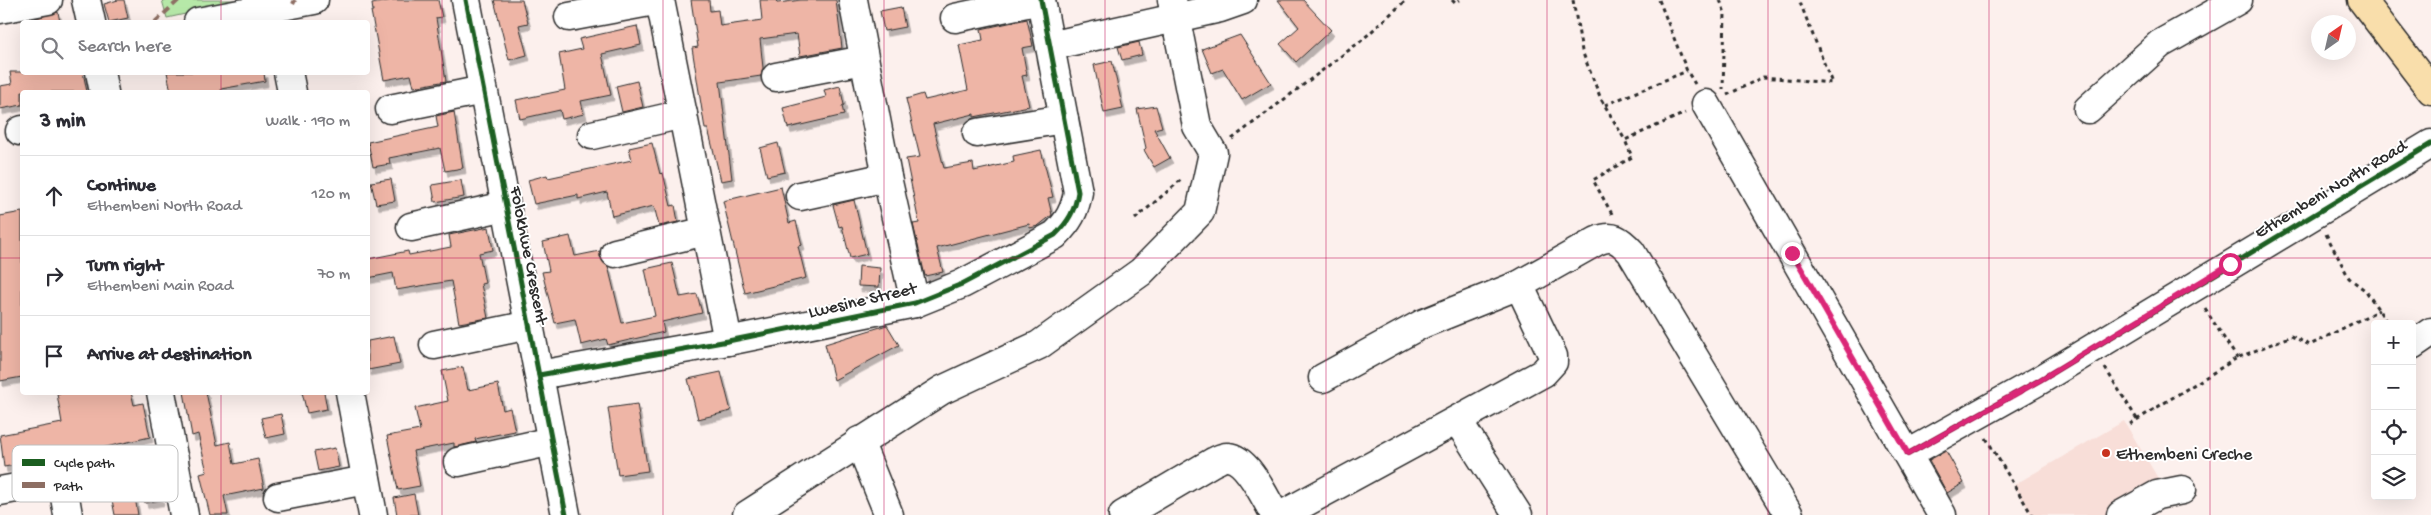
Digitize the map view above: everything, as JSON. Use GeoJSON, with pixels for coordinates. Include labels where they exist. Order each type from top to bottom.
{"type":"FeatureCollection","features":[{"type":"Feature","properties":{"kind":"main road"},"geometry":{"type":"LineString","coordinates":[[2362,0],[2431,90]]}},
{"type":"Feature","properties":{"kind":"street"},"geometry":{"type":"LineString","coordinates":[[0,9],[48,0]]}},
{"type":"Feature","properties":{"kind":"street"},"geometry":{"type":"LineString","coordinates":[[86,0],[91,20]]}},
{"type":"Feature","properties":{"kind":"street"},"geometry":{"type":"LineString","coordinates":[[220,20],[276,15],[314,0]]}},
{"type":"Feature","properties":{"kind":"street","name":"Folokhwe Crescent"},"geometry":{"type":"LineString","coordinates":[[466,0],[566,515]]}},
{"type":"Feature","properties":{"kind":"street"},"geometry":{"type":"LineString","coordinates":[[569,17],[660,0],[728,341]]}},
{"type":"Feature","properties":{"kind":"street"},"geometry":{"type":"LineString","coordinates":[[853,0],[887,177],[915,303]]}},
{"type":"Feature","properties":{"kind":"street","name":"Lwesine Street"},"geometry":{"type":"LineString","coordinates":[[539,375],[728,341],[915,303],[962,284],[1055,235],[1066,224],[1074,211],[1078,192],[1041,0],[955,18]]}},
{"type":"Feature","properties":{"kind":"street"},"geometry":{"type":"LineString","coordinates":[[1050,46],[1173,9],[1220,8],[1243,0]]}},
{"type":"Feature","properties":{"kind":"street"},"geometry":{"type":"LineString","coordinates":[[2088,109],[2160,44],[2238,0]]}},
{"type":"Feature","properties":{"kind":"street"},"geometry":{"type":"LineString","coordinates":[[748,515],[859,441],[926,402],[942,390],[1039,345],[1141,272],[1200,212],[1214,153],[1197,126],[1173,9]]}},
{"type":"Feature","properties":{"kind":"street"},"geometry":{"type":"LineString","coordinates":[[776,77],[864,60]]}},
{"type":"Feature","properties":{"kind":"street"},"geometry":{"type":"LineString","coordinates":[[101,75],[104,90]]}},
{"type":"Feature","properties":{"kind":"street"},"geometry":{"type":"LineString","coordinates":[[289,75],[292,90]]}},
{"type":"Feature","properties":{"kind":"street"},"geometry":{"type":"LineString","coordinates":[[390,109],[483,90]]}},
{"type":"Feature","properties":{"kind":"street"},"geometry":{"type":"LineString","coordinates":[[1706,104],[1942,515]]}},
{"type":"Feature","properties":{"kind":"street"},"geometry":{"type":"LineString","coordinates":[[592,134],[683,114]]}},
{"type":"Feature","properties":{"kind":"street"},"geometry":{"type":"LineString","coordinates":[[977,134],[1064,119]]}},
{"type":"Feature","properties":{"kind":"street","name":"Ethembeni North Road"},"geometry":{"type":"LineString","coordinates":[[1908,454],[1974,418],[2431,144]]}},
{"type":"Feature","properties":{"kind":"street"},"geometry":{"type":"LineString","coordinates":[[800,196],[887,177]]}},
{"type":"Feature","properties":{"kind":"street","name":"Folokhwe Crescent"},"geometry":{"type":"LineString","coordinates":[[411,226],[506,206]]}},
{"type":"Feature","properties":{"kind":"street"},"geometry":{"type":"LineString","coordinates":[[615,253],[706,232]]}},
{"type":"Feature","properties":{"kind":"street"},"geometry":{"type":"LineString","coordinates":[[1323,378],[1422,324],[1519,285],[1597,241],[1606,237],[1615,238],[1632,252],[1789,515]]}},
{"type":"Feature","properties":{"kind":"street"},"geometry":{"type":"LineString","coordinates":[[1282,515],[1544,373],[1553,362],[1551,350],[1519,285]]}},
{"type":"Feature","properties":{"kind":"street","name":"Folokhwe Crescent"},"geometry":{"type":"LineString","coordinates":[[434,345],[529,325]]}},
{"type":"Feature","properties":{"kind":"street"},"geometry":{"type":"LineString","coordinates":[[2416,342],[2431,332]]}},
{"type":"Feature","properties":{"kind":"street"},"geometry":{"type":"LineString","coordinates":[[162,395],[171,445]]}},
{"type":"Feature","properties":{"kind":"street"},"geometry":{"type":"LineString","coordinates":[[351,395],[373,515]]}},
{"type":"Feature","properties":{"kind":"street"},"geometry":{"type":"LineString","coordinates":[[1458,421],[1518,515]]}},
{"type":"Feature","properties":{"kind":"street"},"geometry":{"type":"LineString","coordinates":[[458,462],[552,441]]}},
{"type":"Feature","properties":{"kind":"street"},"geometry":{"type":"LineString","coordinates":[[859,441],[888,515]]}},
{"type":"Feature","properties":{"kind":"street"},"geometry":{"type":"LineString","coordinates":[[1123,515],[1226,456],[1238,460],[1245,467],[1275,515]]}},
{"type":"Feature","properties":{"kind":"street"},"geometry":{"type":"LineString","coordinates":[[278,497],[366,480]]}},
{"type":"Feature","properties":{"kind":"street"},"geometry":{"type":"LineString","coordinates":[[178,481],[184,515]]}},
{"type":"Feature","properties":{"kind":"street"},"geometry":{"type":"LineString","coordinates":[[2121,515],[2157,495],[2182,490]]}},
{"type":"Feature","properties":{"kind":"street"},"geometry":{"type":"LineString","coordinates":[[66,502],[68,515]]}},
{"type":"Feature","properties":{"kind":"path"},"geometry":{"type":"LineString","coordinates":[[1214,153],[1361,41],[1406,0]]}},
{"type":"Feature","properties":{"kind":"path"},"geometry":{"type":"LineString","coordinates":[[1452,0],[1455,3],[1460,0]]}},
{"type":"Feature","properties":{"kind":"path"},"geometry":{"type":"LineString","coordinates":[[1573,0],[1582,51],[1601,99],[1625,140],[1632,157],[1594,180],[1617,225],[1615,238]]}},
{"type":"Feature","properties":{"kind":"path"},"geometry":{"type":"LineString","coordinates":[[1625,140],[1706,104],[1687,71],[1659,0]]}},
{"type":"Feature","properties":{"kind":"path"},"geometry":{"type":"LineString","coordinates":[[1720,0],[1725,13],[1723,97],[1763,77],[1832,82],[1799,0]]}},
{"type":"Feature","properties":{"kind":"path"},"geometry":{"type":"LineString","coordinates":[[1605,105],[1687,71]]}},
{"type":"Feature","properties":{"kind":"path"},"geometry":{"type":"LineString","coordinates":[[1135,219],[1185,177]]}},
{"type":"Feature","properties":{"kind":"path"},"geometry":{"type":"LineString","coordinates":[[2315,213],[2349,278],[2366,291],[2385,320]]}},
{"type":"Feature","properties":{"kind":"path"},"geometry":{"type":"LineString","coordinates":[[2190,288],[2237,358]]}},
{"type":"Feature","properties":{"kind":"path"},"geometry":{"type":"LineString","coordinates":[[2130,424],[2237,358],[2291,336],[2310,345],[2379,310]]}},
{"type":"Feature","properties":{"kind":"path"},"geometry":{"type":"LineString","coordinates":[[2092,347],[2137,419]]}},
{"type":"Feature","properties":{"kind":"path"},"geometry":{"type":"LineString","coordinates":[[1974,418],[2032,515]]}},
{"type":"Feature","properties":{"kind":"shaded area","name":"Ethembeni Creche"},"geometry":{"type":"Polygon","coordinates":[[[2124,421],[2162,485],[2111,515],[2032,515],[2014,485],[2124,421]]]}},
{"type":"Feature","properties":{"kind":"green space"},"geometry":{"type":"Polygon","coordinates":[[[162,0],[249,0],[167,18],[162,0]]]}},
{"type":"Feature","properties":{"kind":"building"},"geometry":{"type":"Polygon","coordinates":[[[124,0],[128,18],[108,20],[104,4],[124,0]]]}},
{"type":"Feature","properties":{"kind":"building"},"geometry":{"type":"Polygon","coordinates":[[[393,0],[438,0],[442,17],[436,18],[446,81],[414,87],[411,75],[384,80],[371,11],[373,11],[372,4],[393,0]]]}},
{"type":"Feature","properties":{"kind":"building"},"geometry":{"type":"Polygon","coordinates":[[[494,0],[522,0],[528,23],[519,25],[527,55],[509,60],[494,0]]]}},
{"type":"Feature","properties":{"kind":"building"},"geometry":{"type":"Polygon","coordinates":[[[691,0],[709,0],[710,11],[718,10],[720,26],[762,20],[760,0],[776,0],[777,3],[801,0],[836,0],[842,48],[800,56],[797,34],[760,39],[763,68],[761,76],[720,82],[732,179],[721,181],[708,129],[705,129],[692,48],[698,47],[691,0]]]}},
{"type":"Feature","properties":{"kind":"building"},"geometry":{"type":"Polygon","coordinates":[[[1278,0],[1303,0],[1331,30],[1296,62],[1280,44],[1299,27],[1278,0]]]}},
{"type":"Feature","properties":{"kind":"building"},"geometry":{"type":"Polygon","coordinates":[[[901,7],[905,27],[884,31],[880,11],[901,7]]]}},
{"type":"Feature","properties":{"kind":"building"},"geometry":{"type":"Polygon","coordinates":[[[58,12],[60,20],[36,20],[36,18],[58,12]]]}},
{"type":"Feature","properties":{"kind":"building"},"geometry":{"type":"Polygon","coordinates":[[[1027,19],[1033,46],[1022,48],[1027,75],[1022,76],[1029,106],[974,117],[974,114],[933,124],[944,168],[973,163],[974,171],[1014,162],[1013,156],[1041,150],[1053,197],[1048,198],[1052,215],[1038,226],[1030,228],[1029,224],[937,248],[943,272],[925,276],[913,224],[919,223],[906,159],[920,157],[906,99],[923,94],[925,100],[968,90],[959,45],[983,40],[981,29],[1027,19]]]}},
{"type":"Feature","properties":{"kind":"building"},"geometry":{"type":"Polygon","coordinates":[[[637,26],[641,45],[602,54],[611,95],[581,101],[584,114],[562,119],[560,110],[520,119],[516,100],[565,90],[559,54],[582,49],[579,39],[637,26]]]}},
{"type":"Feature","properties":{"kind":"building"},"geometry":{"type":"Polygon","coordinates":[[[1240,35],[1271,83],[1242,100],[1223,69],[1212,73],[1202,49],[1240,35]]]}},
{"type":"Feature","properties":{"kind":"building"},"geometry":{"type":"Polygon","coordinates":[[[1139,42],[1142,55],[1122,60],[1118,47],[1139,42]]]}},
{"type":"Feature","properties":{"kind":"building"},"geometry":{"type":"Polygon","coordinates":[[[1112,61],[1123,109],[1104,113],[1094,65],[1112,61]]]}},
{"type":"Feature","properties":{"kind":"building"},"geometry":{"type":"Polygon","coordinates":[[[10,72],[20,72],[20,75],[84,75],[87,90],[20,90],[20,105],[0,109],[0,86],[12,84],[10,72]]]}},
{"type":"Feature","properties":{"kind":"building"},"geometry":{"type":"Polygon","coordinates":[[[168,75],[264,75],[265,81],[221,90],[171,90],[168,75]]]}},
{"type":"Feature","properties":{"kind":"building"},"geometry":{"type":"Polygon","coordinates":[[[637,81],[643,107],[622,112],[616,86],[637,81]]]}},
{"type":"Feature","properties":{"kind":"building"},"geometry":{"type":"Polygon","coordinates":[[[840,86],[844,115],[788,128],[783,108],[826,97],[824,90],[840,86]]]}},
{"type":"Feature","properties":{"kind":"building"},"geometry":{"type":"Polygon","coordinates":[[[1156,106],[1162,127],[1154,129],[1170,158],[1154,167],[1144,150],[1146,148],[1137,109],[1156,106]]]}},
{"type":"Feature","properties":{"kind":"building"},"geometry":{"type":"Polygon","coordinates":[[[454,112],[463,168],[445,171],[440,148],[389,158],[390,164],[373,167],[370,142],[438,127],[436,116],[454,112]]]}},
{"type":"Feature","properties":{"kind":"building"},"geometry":{"type":"Polygon","coordinates":[[[652,143],[660,174],[663,173],[671,206],[675,205],[678,222],[659,226],[654,206],[612,216],[607,192],[578,199],[578,195],[534,204],[528,180],[547,175],[548,178],[632,160],[629,148],[652,143]]]}},
{"type":"Feature","properties":{"kind":"building"},"geometry":{"type":"Polygon","coordinates":[[[778,143],[785,172],[767,176],[760,148],[778,143]]]}},
{"type":"Feature","properties":{"kind":"building"},"geometry":{"type":"Polygon","coordinates":[[[391,179],[395,201],[376,204],[371,182],[391,179]]]}},
{"type":"Feature","properties":{"kind":"building"},"geometry":{"type":"Polygon","coordinates":[[[461,180],[464,197],[435,202],[432,185],[461,180]]]}},
{"type":"Feature","properties":{"kind":"building"},"geometry":{"type":"Polygon","coordinates":[[[781,187],[789,223],[796,221],[802,245],[798,246],[806,278],[745,293],[723,201],[781,187]]]}},
{"type":"Feature","properties":{"kind":"building"},"geometry":{"type":"Polygon","coordinates":[[[854,200],[867,254],[850,258],[842,226],[839,227],[833,205],[854,200]]]}},
{"type":"Feature","properties":{"kind":"building"},"geometry":{"type":"Polygon","coordinates":[[[20,212],[20,377],[0,381],[0,216],[20,212]]]}},
{"type":"Feature","properties":{"kind":"building"},"geometry":{"type":"Polygon","coordinates":[[[489,227],[493,250],[479,253],[485,283],[481,284],[488,318],[459,323],[451,281],[396,290],[393,273],[370,278],[370,259],[408,251],[409,255],[451,247],[449,235],[489,227]]]}},
{"type":"Feature","properties":{"kind":"building"},"geometry":{"type":"Polygon","coordinates":[[[570,236],[575,256],[600,251],[600,257],[608,266],[622,323],[655,316],[645,269],[672,263],[680,297],[697,294],[702,313],[662,322],[664,332],[608,345],[606,339],[581,345],[575,319],[555,323],[542,272],[549,271],[543,242],[570,236]]]}},
{"type":"Feature","properties":{"kind":"building"},"geometry":{"type":"Polygon","coordinates":[[[859,266],[880,268],[879,287],[858,286],[859,266]]]}},
{"type":"Feature","properties":{"kind":"building"},"geometry":{"type":"Polygon","coordinates":[[[887,325],[899,345],[834,380],[825,344],[887,325]]]}},
{"type":"Feature","properties":{"kind":"building"},"geometry":{"type":"Polygon","coordinates":[[[394,336],[400,364],[370,370],[370,341],[394,336]]]}},
{"type":"Feature","properties":{"kind":"building"},"geometry":{"type":"Polygon","coordinates":[[[463,367],[468,390],[498,384],[503,410],[510,408],[515,431],[475,439],[476,442],[454,447],[454,443],[413,451],[420,486],[398,490],[387,436],[420,430],[415,408],[448,401],[442,371],[463,367]]]}},
{"type":"Feature","properties":{"kind":"building"},"geometry":{"type":"Polygon","coordinates":[[[721,372],[731,411],[698,419],[688,379],[721,372]]]}},
{"type":"Feature","properties":{"kind":"building"},"geometry":{"type":"Polygon","coordinates":[[[57,395],[132,395],[134,405],[143,403],[150,437],[115,445],[12,445],[12,466],[4,467],[0,435],[62,423],[57,395]]]}},
{"type":"Feature","properties":{"kind":"building"},"geometry":{"type":"Polygon","coordinates":[[[185,395],[207,395],[217,445],[230,442],[234,464],[258,459],[264,488],[224,496],[228,515],[210,515],[200,474],[207,472],[198,434],[192,436],[185,395]]]}},
{"type":"Feature","properties":{"kind":"building"},"geometry":{"type":"Polygon","coordinates":[[[303,395],[325,395],[327,409],[307,413],[303,395]]]}},
{"type":"Feature","properties":{"kind":"building"},"geometry":{"type":"Polygon","coordinates":[[[637,404],[648,471],[618,475],[608,408],[637,404]]]}},
{"type":"Feature","properties":{"kind":"building"},"geometry":{"type":"Polygon","coordinates":[[[281,414],[285,434],[266,438],[261,418],[281,414]]]}},
{"type":"Feature","properties":{"kind":"building"},"geometry":{"type":"Polygon","coordinates":[[[335,448],[339,467],[318,471],[314,452],[335,448]]]}},
{"type":"Feature","properties":{"kind":"building"},"geometry":{"type":"Polygon","coordinates":[[[1946,451],[1964,483],[1947,493],[1929,460],[1946,451]]]}},
{"type":"Feature","properties":{"kind":"building"},"geometry":{"type":"Polygon","coordinates":[[[414,494],[418,515],[397,515],[394,498],[414,494]]]}},
{"type":"Feature","properties":{"kind":"building"},"geometry":{"type":"Polygon","coordinates":[[[112,502],[136,502],[138,515],[115,515],[112,502]]]}},
{"type":"Feature","properties":{"kind":"marked path"},"geometry":{"type":"LineString","coordinates":[[157,20],[179,0]]}},
{"type":"Feature","properties":{"kind":"marked path"},"geometry":{"type":"LineString","coordinates":[[293,4],[295,0]]}},
{"type":"Feature","properties":{"kind":"cycle path"},"geometry":{"type":"LineString","coordinates":[[466,0],[566,515]]}},
{"type":"Feature","properties":{"kind":"cycle path"},"geometry":{"type":"LineString","coordinates":[[539,375],[728,341],[915,303],[962,284],[1055,235],[1070,216],[1078,192],[1041,0]]}},
{"type":"Feature","properties":{"kind":"cycle path"},"geometry":{"type":"LineString","coordinates":[[1908,454],[2040,380],[2431,144]]}},
{"type":"Feature","properties":{"kind":"place","name":"Ethembeni Creche"},"geometry":{"type":"Point","coordinates":[2106,453]}},
{"type":"Feature","properties":{"kind":"route"},"geometry":{"type":"LineString","coordinates":[[1792,253],[1908,454],[2040,380],[2230,264]]}}]}
